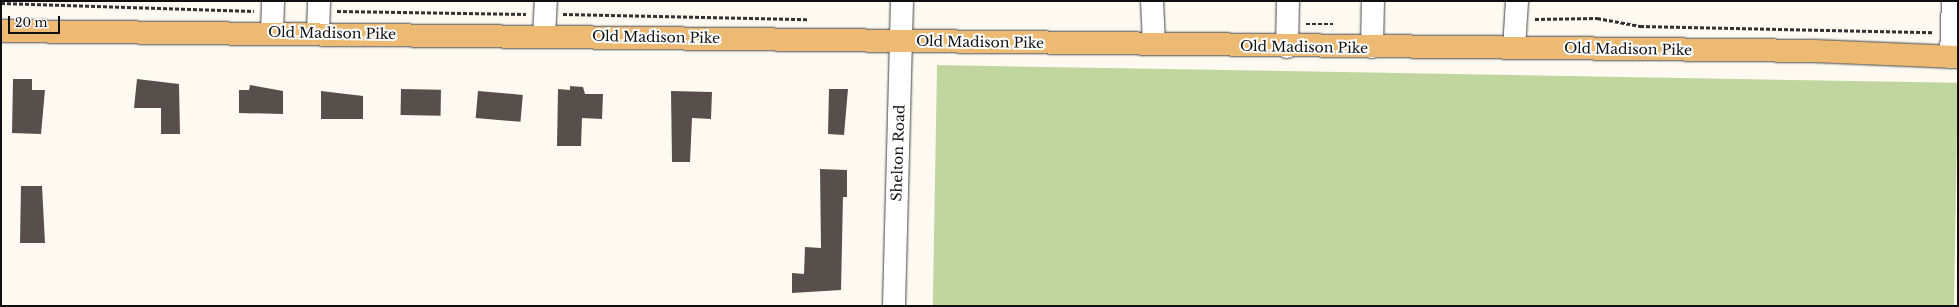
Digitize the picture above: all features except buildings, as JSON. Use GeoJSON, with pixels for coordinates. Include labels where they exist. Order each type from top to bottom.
{"type":"FeatureCollection","features":[{"type":"Feature","properties":{"kind":"main road","name":"Old Madison Pike"},"geometry":{"type":"LineString","coordinates":[[1,31],[272,15],[318,15],[544,36],[901,40],[1287,47],[1514,48],[1954,57]]}},
{"type":"Feature","properties":{"kind":"street","name":"Shelton Road"},"geometry":{"type":"LineString","coordinates":[[894,306],[902,1]]}},
{"type":"Feature","properties":{"kind":"street"},"geometry":{"type":"LineString","coordinates":[[1152,1],[1154,44]]}},
{"type":"Feature","properties":{"kind":"street"},"geometry":{"type":"LineString","coordinates":[[1287,47],[1288,1]]}},
{"type":"Feature","properties":{"kind":"street"},"geometry":{"type":"LineString","coordinates":[[1372,47],[1373,1]]}},
{"type":"Feature","properties":{"kind":"street"},"geometry":{"type":"LineString","coordinates":[[1514,48],[1517,1]]}},
{"type":"Feature","properties":{"kind":"street"},"geometry":{"type":"LineString","coordinates":[[1953,1],[1954,57]]}},
{"type":"Feature","properties":{"kind":"street"},"geometry":{"type":"LineString","coordinates":[[544,36],[546,8]]}},
{"type":"Feature","properties":{"kind":"path"},"geometry":{"type":"LineString","coordinates":[[1,4],[272,15]]}},
{"type":"Feature","properties":{"kind":"path"},"geometry":{"type":"LineString","coordinates":[[318,15],[546,8],[815,19]]}},
{"type":"Feature","properties":{"kind":"path"},"geometry":{"type":"LineString","coordinates":[[1532,19],[1597,18],[1640,26],[1936,32]]}},
{"type":"Feature","properties":{"kind":"green space"},"geometry":{"type":"Polygon","coordinates":[[[937,65],[1958,83],[1954,306],[933,306],[937,65]]]}}]}
